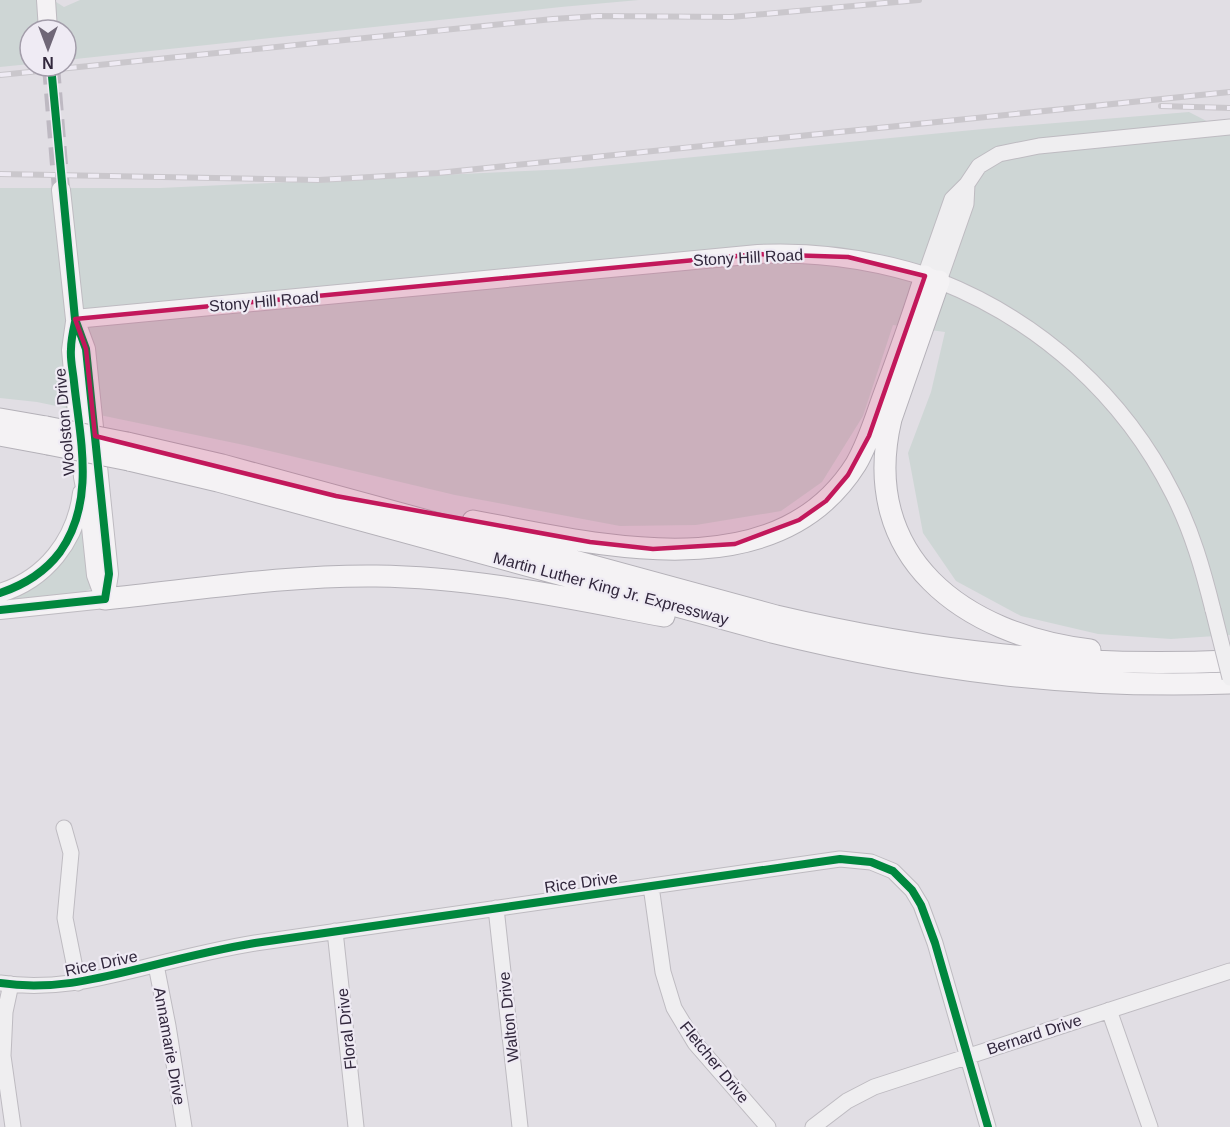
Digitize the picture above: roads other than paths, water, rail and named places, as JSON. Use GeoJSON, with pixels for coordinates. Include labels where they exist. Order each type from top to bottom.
{"type":"FeatureCollection","features":[{"type":"Feature","properties":{"kind":"highway"},"geometry":{"type":"LineString","coordinates":[[336,496],[590,542],[632,547],[675,549],[717,546],[735,544],[768,535],[799,519],[826,501],[838,489],[856,463],[932,279]]}},
{"type":"Feature","properties":{"kind":"highway"},"geometry":{"type":"LineString","coordinates":[[932,279],[930,313],[891,419],[885,454],[886,484],[892,516],[918,567],[955,603],[986,621],[1020,635],[1082,649],[1198,662]]}},
{"type":"Feature","properties":{"kind":"highway","name":"Martin Luther King Jr. Expressway"},"geometry":{"type":"LineString","coordinates":[[0,419],[47,435],[128,451],[222,465],[776,616],[859,635],[943,649],[1027,658],[1113,663],[1230,661]]}},
{"type":"Feature","properties":{"kind":"highway","name":"Martin Luther King Jr. Expressway"},"geometry":{"type":"LineString","coordinates":[[0,435],[47,435]]}},
{"type":"Feature","properties":{"kind":"highway","name":"Martin Luther King Jr. Expressway"},"geometry":{"type":"LineString","coordinates":[[128,451],[218,481],[814,643],[940,668],[1026,678],[1156,684],[1230,680]]}},
{"type":"Feature","properties":{"kind":"highway"},"geometry":{"type":"LineString","coordinates":[[105,599],[326,577],[404,577],[526,590],[814,643]]}},
{"type":"Feature","properties":{"kind":"main road"},"geometry":{"type":"LineString","coordinates":[[46,0],[47,18]]}},
{"type":"Feature","properties":{"kind":"main road","name":"Woolston Drive"},"geometry":{"type":"LineString","coordinates":[[61,190],[75,319],[71,350],[83,477],[89,508],[96,575],[105,599]]}},
{"type":"Feature","properties":{"kind":"main road","name":"Stony Hill Road"},"geometry":{"type":"LineString","coordinates":[[75,319],[758,254],[804,253],[848,257],[932,279]]}},
{"type":"Feature","properties":{"kind":"main road","name":"Woolston Drive"},"geometry":{"type":"LineString","coordinates":[[75,319],[86,349],[109,574],[105,599]]}},
{"type":"Feature","properties":{"kind":"main road","name":"Woolston Drive"},"geometry":{"type":"LineString","coordinates":[[0,593],[31,579],[57,555],[76,521],[83,477]]}},
{"type":"Feature","properties":{"kind":"main road"},"geometry":{"type":"LineString","coordinates":[[0,610],[105,599]]}},
{"type":"Feature","properties":{"kind":"street"},"geometry":{"type":"LineString","coordinates":[[932,279],[952,199],[967,184],[979,166],[988,159],[1010,151],[1040,146],[1230,127]]}},
{"type":"Feature","properties":{"kind":"street","name":"Stony Hill Road"},"geometry":{"type":"LineString","coordinates":[[932,279],[984,301],[1031,330],[1083,372],[1119,411],[1149,452],[1174,495],[1193,539],[1230,680]]}},
{"type":"Feature","properties":{"kind":"street"},"geometry":{"type":"LineString","coordinates":[[64,828],[71,853],[65,918],[78,983]]}},
{"type":"Feature","properties":{"kind":"street","name":"Rice Drive"},"geometry":{"type":"LineString","coordinates":[[6,983],[58,986],[224,948],[335,931],[840,859],[871,862],[893,871],[912,890],[921,905],[988,1127]]}},
{"type":"Feature","properties":{"kind":"street","name":"Fletcher Drive"},"geometry":{"type":"LineString","coordinates":[[651,886],[661,963],[674,1008],[695,1043],[768,1127]]}},
{"type":"Feature","properties":{"kind":"street","name":"Walton Drive"},"geometry":{"type":"LineString","coordinates":[[496,908],[520,1127]]}},
{"type":"Feature","properties":{"kind":"street","name":"Floral Drive"},"geometry":{"type":"LineString","coordinates":[[335,931],[356,1127]]}},
{"type":"Feature","properties":{"kind":"street","name":"Annamarie Drive"},"geometry":{"type":"LineString","coordinates":[[156,964],[184,1127]]}},
{"type":"Feature","properties":{"kind":"street","name":"Bernard Drive"},"geometry":{"type":"LineString","coordinates":[[813,1127],[847,1101],[874,1087],[1230,971]]}},
{"type":"Feature","properties":{"kind":"street"},"geometry":{"type":"LineString","coordinates":[[6,983],[3,1056],[13,1127]]}},
{"type":"Feature","properties":{"kind":"street"},"geometry":{"type":"LineString","coordinates":[[1109,1010],[1150,1127]]}},
{"type":"Feature","properties":{"kind":"tunnel"},"geometry":{"type":"LineString","coordinates":[[52,78],[61,190]]}},
{"type":"Feature","properties":{"kind":"railway"},"geometry":{"type":"LineString","coordinates":[[0,75],[553,19],[598,16],[731,17],[919,0]]}},
{"type":"Feature","properties":{"kind":"railway"},"geometry":{"type":"LineString","coordinates":[[0,174],[319,180],[438,173],[1230,92]]}},
{"type":"Feature","properties":{"kind":"railway"},"geometry":{"type":"LineString","coordinates":[[1161,106],[1230,108]]}}]}
